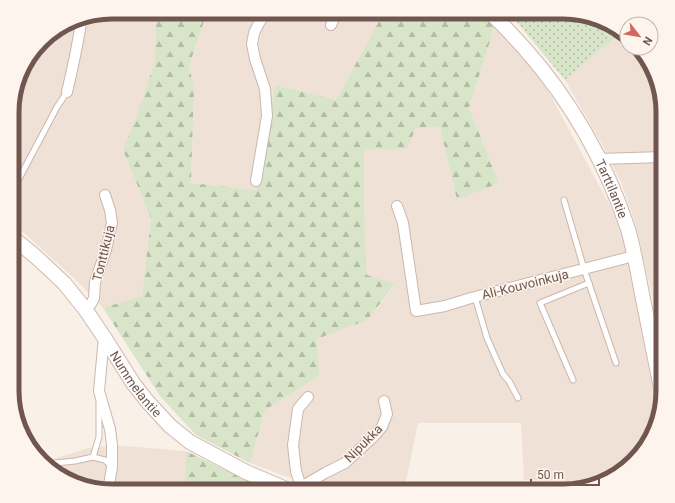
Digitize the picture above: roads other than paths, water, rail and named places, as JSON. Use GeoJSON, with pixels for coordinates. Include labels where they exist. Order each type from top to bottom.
{"type":"FeatureCollection","features":[{"type":"Feature","properties":{"kind":"street"},"geometry":{"type":"LineString","coordinates":[[256,181],[267,116],[265,89],[255,59],[252,44],[254,33],[261,19]]}},
{"type":"Feature","properties":{"kind":"street"},"geometry":{"type":"LineString","coordinates":[[330,25],[333,19]]}},
{"type":"Feature","properties":{"kind":"street","name":"Tarttilantie"},"geometry":{"type":"LineString","coordinates":[[497,19],[520,43],[556,87],[599,159],[615,194],[628,230],[656,364]]}},
{"type":"Feature","properties":{"kind":"street"},"geometry":{"type":"LineString","coordinates":[[67,92],[81,25]]}},
{"type":"Feature","properties":{"kind":"street"},"geometry":{"type":"LineString","coordinates":[[599,159],[656,157]]}},
{"type":"Feature","properties":{"kind":"street","name":"Tonttikuja"},"geometry":{"type":"LineString","coordinates":[[84,309],[91,304],[94,298],[96,282],[106,250],[112,223],[110,210],[105,195]]}},
{"type":"Feature","properties":{"kind":"street","name":"Ali-Kouvoinkuja"},"geometry":{"type":"LineString","coordinates":[[397,206],[403,223],[416,311],[445,306],[634,256]]}},
{"type":"Feature","properties":{"kind":"street","name":"Nummelantie"},"geometry":{"type":"LineString","coordinates":[[19,243],[64,283],[104,337],[133,383],[170,426],[190,442],[246,472],[282,484]]}},
{"type":"Feature","properties":{"kind":"street"},"geometry":{"type":"LineString","coordinates":[[104,337],[99,391],[110,429],[112,445],[112,467],[109,484]]}},
{"type":"Feature","properties":{"kind":"street"},"geometry":{"type":"LineString","coordinates":[[297,484],[293,445],[298,409],[308,397]]}},
{"type":"Feature","properties":{"kind":"street","name":"Nipukka"},"geometry":{"type":"LineString","coordinates":[[306,484],[345,463],[374,436],[382,427],[387,414],[384,401]]}},
{"type":"Feature","properties":{"kind":"lane"},"geometry":{"type":"LineString","coordinates":[[19,179],[57,107],[67,92]]}},
{"type":"Feature","properties":{"kind":"lane"},"geometry":{"type":"LineString","coordinates":[[564,200],[584,269],[616,363]]}},
{"type":"Feature","properties":{"kind":"lane"},"geometry":{"type":"LineString","coordinates":[[573,380],[540,303],[589,283]]}},
{"type":"Feature","properties":{"kind":"lane"},"geometry":{"type":"LineString","coordinates":[[475,297],[487,338],[503,374],[509,381],[518,398]]}},
{"type":"Feature","properties":{"kind":"lane"},"geometry":{"type":"LineString","coordinates":[[93,457],[99,437],[99,391]]}},
{"type":"Feature","properties":{"kind":"lane"},"geometry":{"type":"LineString","coordinates":[[54,463],[93,457],[105,460],[112,467]]}}]}
